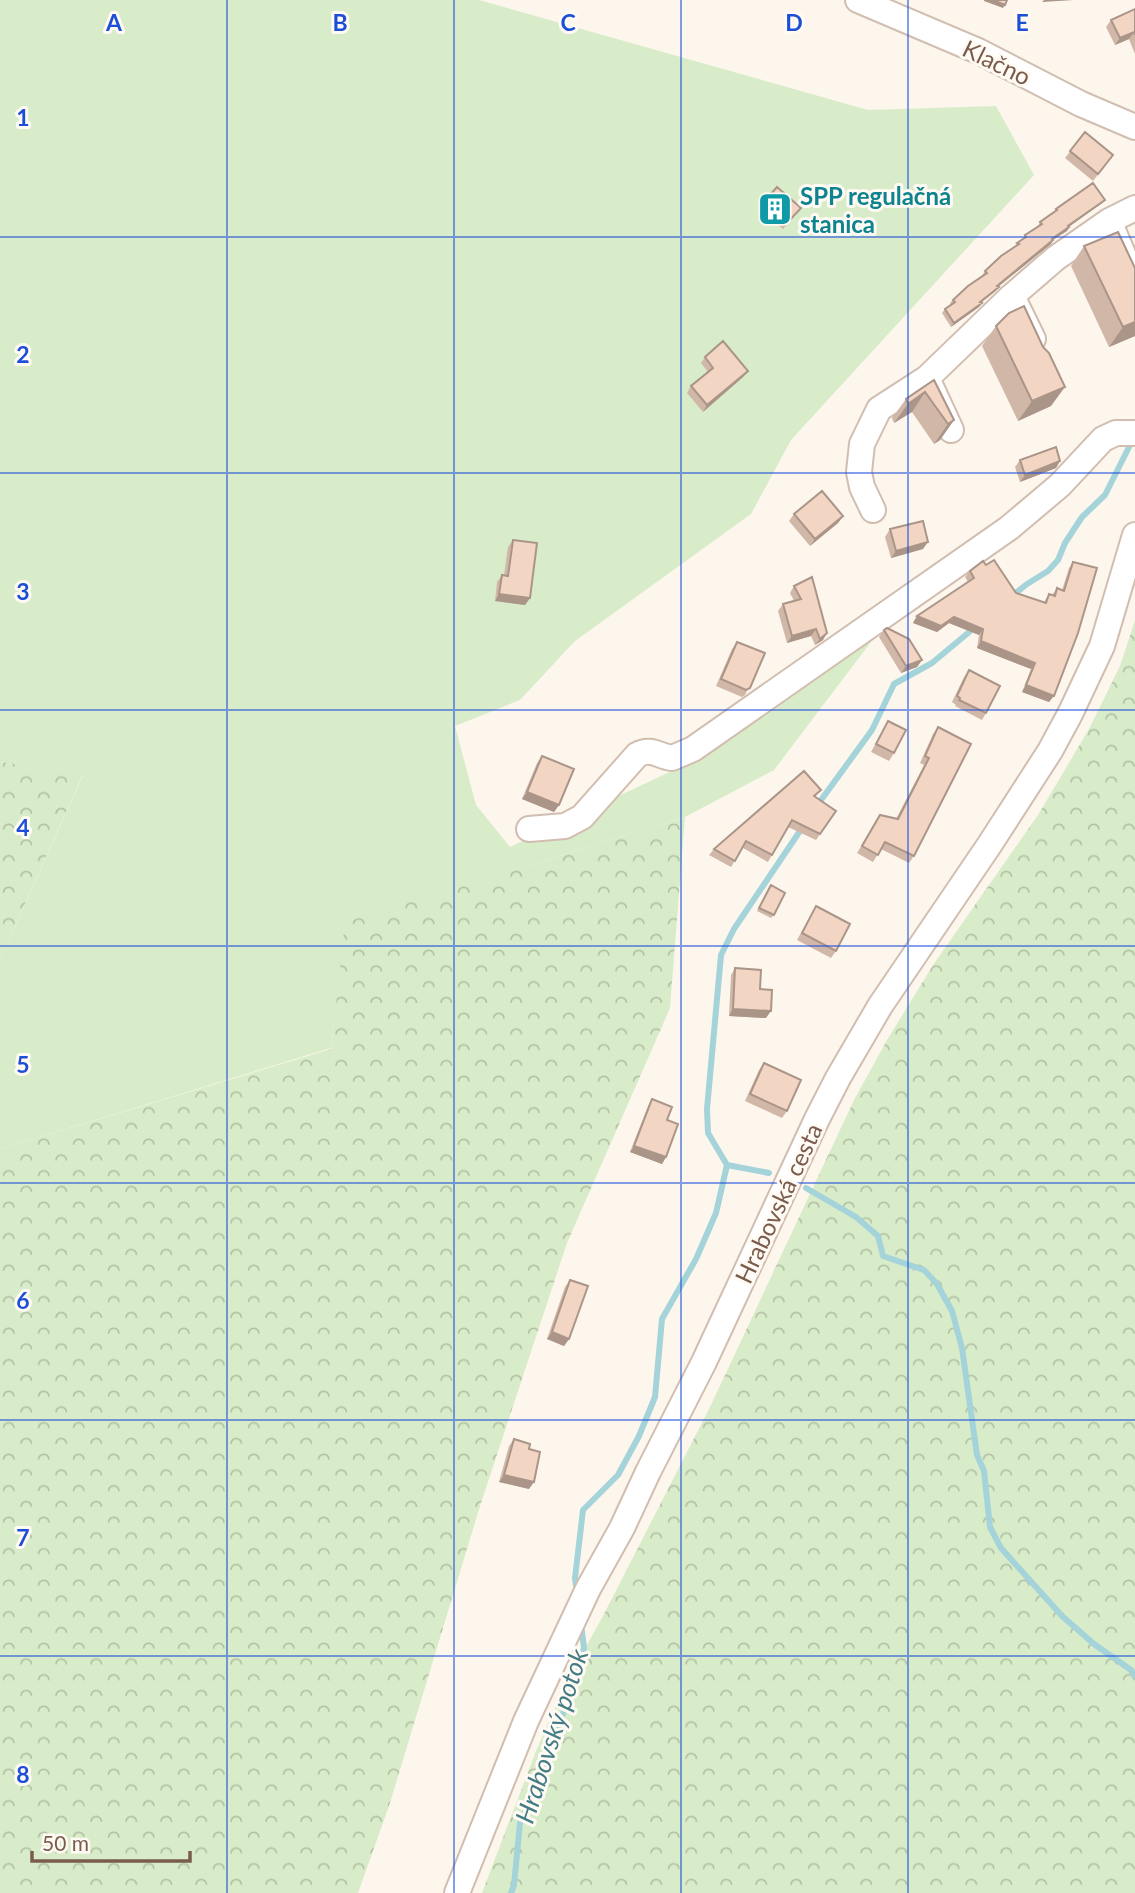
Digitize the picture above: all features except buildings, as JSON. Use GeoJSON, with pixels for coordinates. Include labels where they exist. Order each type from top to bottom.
{"type":"FeatureCollection","features":[{"type":"Feature","properties":{"kind":"street","name":"Klačno"},"geometry":{"type":"LineString","coordinates":[[858,0],[978,51],[1081,104],[1135,127]]}},
{"type":"Feature","properties":{"kind":"street"},"geometry":{"type":"LineString","coordinates":[[873,510],[862,487],[859,472],[862,444],[879,409],[927,378],[1012,296],[1056,258],[1109,221],[1135,208]]}},
{"type":"Feature","properties":{"kind":"street"},"geometry":{"type":"LineString","coordinates":[[1109,221],[1135,282]]}},
{"type":"Feature","properties":{"kind":"street"},"geometry":{"type":"LineString","coordinates":[[1012,296],[1043,360]]}},
{"type":"Feature","properties":{"kind":"street"},"geometry":{"type":"LineString","coordinates":[[927,378],[951,430]]}},
{"type":"Feature","properties":{"kind":"street"},"geometry":{"type":"LineString","coordinates":[[529,829],[565,826],[582,817],[637,755],[644,751],[653,751],[672,758],[693,749],[1009,528],[1060,485],[1103,439],[1116,433],[1132,433]]}},
{"type":"Feature","properties":{"kind":"street","name":"Hrabovská cesta"},"geometry":{"type":"LineString","coordinates":[[457,1893],[526,1721],[588,1589],[622,1528],[704,1362],[817,1119],[850,1055],[910,959],[990,844],[1050,751],[1082,692],[1102,646],[1135,535]]}},
{"type":"Feature","properties":{"kind":"green space"},"geometry":{"type":"Polygon","coordinates":[[[0,0],[479,0],[868,110],[996,106],[1034,175],[791,440],[751,514],[575,641],[520,700],[455,726],[476,805],[510,847],[676,769],[761,707],[874,638],[774,770],[685,817],[346,922],[331,1048],[0,1149],[0,960],[83,775],[0,762],[0,0]]]}},
{"type":"Feature","properties":{"kind":"green space"},"geometry":{"type":"Polygon","coordinates":[[[1135,620],[1135,1893],[482,1893],[536,1751],[568,1679],[710,1407],[854,1100],[933,965],[1038,815],[1089,729],[1120,666],[1135,620]]]}},
{"type":"Feature","properties":{"kind":"green space"},"geometry":{"type":"Polygon","coordinates":[[[0,762],[83,774],[0,960],[0,762]]]}},
{"type":"Feature","properties":{"kind":"green space"},"geometry":{"type":"Polygon","coordinates":[[[685,817],[670,1008],[567,1243],[480,1506],[389,1806],[358,1893],[0,1893],[0,1149],[331,1049],[345,922],[685,817]]]}},
{"type":"Feature","properties":{"kind":"waterway","name":"Hrabovský potok"},"geometry":{"type":"LineString","coordinates":[[1012,596],[1048,571],[1058,560],[1065,543],[1082,517],[1105,495],[1133,439]]}},
{"type":"Feature","properties":{"kind":"waterway","name":"Hrabovský potok"},"geometry":{"type":"LineString","coordinates":[[816,807],[872,730],[894,684],[932,663],[974,628]]}},
{"type":"Feature","properties":{"kind":"waterway","name":"Hrabovský potok"},"geometry":{"type":"LineString","coordinates":[[577,1593],[575,1578],[583,1510],[618,1475],[639,1436],[655,1397],[662,1319],[696,1259],[716,1213],[727,1165],[708,1133],[707,1109],[721,955],[734,929],[804,825]]}},
{"type":"Feature","properties":{"kind":"waterway"},"geometry":{"type":"LineString","coordinates":[[727,1165],[769,1173]]}},
{"type":"Feature","properties":{"kind":"waterway"},"geometry":{"type":"LineString","coordinates":[[806,1188],[856,1217],[878,1236],[883,1256],[924,1270],[937,1284],[952,1311],[962,1348],[977,1455],[984,1471],[990,1527],[1001,1548],[1062,1616],[1135,1676]]}},
{"type":"Feature","properties":{"kind":"waterway","name":"Hrabovský potok"},"geometry":{"type":"LineString","coordinates":[[511,1893],[520,1823],[548,1761],[584,1648],[581,1624]]}},
{"type":"Feature","properties":{"kind":"place","name":"SPP regulačná stanica"},"geometry":{"type":"Point","coordinates":[775,209]}}]}
